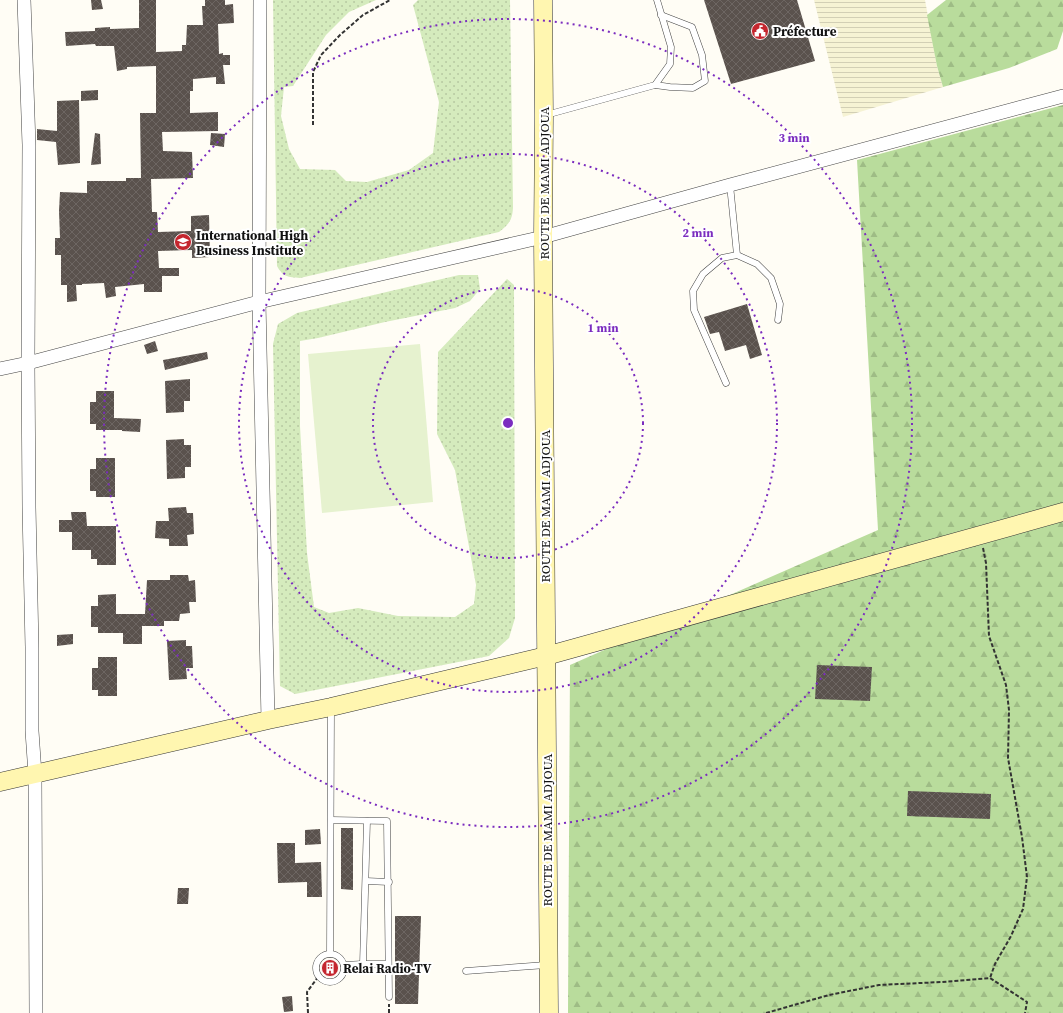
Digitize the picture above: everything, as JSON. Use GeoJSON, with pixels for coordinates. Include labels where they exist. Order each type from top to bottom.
{"type":"FeatureCollection","features":[{"type":"Feature","properties":{"kind":"street"},"geometry":{"type":"LineString","coordinates":[[24,0],[29,145],[29,500],[32,731],[35,774],[36,1013]]}},
{"type":"Feature","properties":{"kind":"street"},"geometry":{"type":"LineString","coordinates":[[260,0],[259,302],[268,720]]}},
{"type":"Feature","properties":{"kind":"street","name":"ROUTE DE MAMI ADJOUA"},"geometry":{"type":"LineString","coordinates":[[543,0],[543,237],[549,1013]]}},
{"type":"Feature","properties":{"kind":"street"},"geometry":{"type":"LineString","coordinates":[[0,369],[28,363],[259,302],[543,237],[730,185],[1063,96]]}},
{"type":"Feature","properties":{"kind":"street"},"geometry":{"type":"LineString","coordinates":[[0,782],[268,720],[331,707],[546,656],[1063,512]]}},
{"type":"Feature","properties":{"kind":"lane"},"geometry":{"type":"LineString","coordinates":[[655,85],[670,64],[671,47],[657,0]]}},
{"type":"Feature","properties":{"kind":"lane"},"geometry":{"type":"LineString","coordinates":[[544,116],[655,85],[670,88],[693,88],[705,81],[702,55],[692,27],[661,15]]}},
{"type":"Feature","properties":{"kind":"lane"},"geometry":{"type":"LineString","coordinates":[[730,185],[737,255]]}},
{"type":"Feature","properties":{"kind":"lane"},"geometry":{"type":"LineString","coordinates":[[726,383],[694,310],[693,291],[703,274],[722,258],[737,255],[757,264],[771,278],[780,304],[778,320]]}},
{"type":"Feature","properties":{"kind":"lane"},"geometry":{"type":"LineString","coordinates":[[330,954],[331,707]]}},
{"type":"Feature","properties":{"kind":"lane"},"geometry":{"type":"LineString","coordinates":[[331,820],[387,821],[389,882],[389,997]]}},
{"type":"Feature","properties":{"kind":"lane"},"geometry":{"type":"LineString","coordinates":[[363,964],[367,821]]}},
{"type":"Feature","properties":{"kind":"lane"},"geometry":{"type":"LineString","coordinates":[[366,881],[389,882]]}},
{"type":"Feature","properties":{"kind":"lane"},"geometry":{"type":"LineString","coordinates":[[330,954],[341,958],[344,965],[344,970],[341,977],[334,982],[325,982],[318,977],[315,968],[321,956],[330,954]]}},
{"type":"Feature","properties":{"kind":"lane"},"geometry":{"type":"LineString","coordinates":[[344,965],[388,964]]}},
{"type":"Feature","properties":{"kind":"lane"},"geometry":{"type":"LineString","coordinates":[[466,971],[548,965]]}},
{"type":"Feature","properties":{"kind":"path"},"geometry":{"type":"LineString","coordinates":[[313,125],[313,72],[321,55],[340,35],[363,15],[390,0]]}},
{"type":"Feature","properties":{"kind":"path"},"geometry":{"type":"LineString","coordinates":[[980,535],[986,563],[990,636],[1006,684],[1009,710],[1008,758],[1022,837],[1026,877],[1023,909],[1011,936],[995,964],[990,978]]}},
{"type":"Feature","properties":{"kind":"path"},"geometry":{"type":"LineString","coordinates":[[308,1013],[307,992],[318,977]]}},
{"type":"Feature","properties":{"kind":"path"},"geometry":{"type":"LineString","coordinates":[[766,1013],[829,995],[879,985],[990,978],[1027,1002],[1025,1013]]}},
{"type":"Feature","properties":{"kind":"shaded area"},"geometry":{"type":"Polygon","coordinates":[[[814,0],[925,0],[937,66],[943,87],[843,117],[814,0]]]}},
{"type":"Feature","properties":{"kind":"green space"},"geometry":{"type":"Polygon","coordinates":[[[273,0],[376,0],[349,12],[326,35],[293,86],[284,87],[281,116],[289,149],[300,169],[335,170],[346,181],[367,182],[409,170],[433,153],[439,102],[413,5],[418,0],[510,0],[513,208],[511,219],[505,227],[499,232],[300,278],[289,277],[281,272],[277,266],[273,0]]]}},
{"type":"Feature","properties":{"kind":"green space"},"geometry":{"type":"Polygon","coordinates":[[[946,0],[1063,0],[1063,31],[1057,49],[1009,68],[943,87],[937,66],[927,15],[946,0]]]}},
{"type":"Feature","properties":{"kind":"green space"},"geometry":{"type":"Polygon","coordinates":[[[1063,105],[1063,1013],[568,1013],[570,665],[878,530],[857,160],[1063,105]]]}},
{"type":"Feature","properties":{"kind":"green space"},"geometry":{"type":"Polygon","coordinates":[[[459,275],[478,275],[480,289],[470,301],[455,308],[300,341],[300,426],[307,553],[314,607],[329,613],[358,608],[398,616],[455,617],[474,604],[476,585],[455,470],[437,434],[438,352],[507,279],[514,285],[515,618],[509,638],[489,656],[295,694],[280,686],[273,344],[278,324],[297,313],[459,275]]]}},
{"type":"Feature","properties":{"kind":"green space"},"geometry":{"type":"Polygon","coordinates":[[[420,344],[433,502],[322,513],[308,354],[420,344]]]}},
{"type":"Feature","properties":{"kind":"building"},"geometry":{"type":"Polygon","coordinates":[[[91,0],[101,0],[103,9],[92,10],[91,0]]]}},
{"type":"Feature","properties":{"kind":"building"},"geometry":{"type":"Polygon","coordinates":[[[139,0],[156,0],[156,52],[182,51],[182,45],[186,45],[187,25],[203,25],[202,6],[205,6],[205,0],[225,0],[225,5],[233,4],[234,23],[218,24],[219,54],[223,53],[223,55],[230,55],[230,65],[223,65],[225,84],[216,84],[216,77],[193,79],[193,91],[190,91],[190,113],[218,112],[218,131],[162,132],[163,151],[192,152],[193,178],[151,179],[152,212],[157,212],[158,232],[191,231],[191,216],[209,215],[210,257],[192,258],[192,250],[158,251],[159,268],[179,268],[179,276],[162,276],[162,292],[144,292],[144,284],[115,287],[116,296],[106,298],[104,283],[82,284],[76,285],[77,301],[67,302],[67,285],[61,285],[61,255],[55,255],[55,238],[60,238],[60,192],[87,193],[87,181],[126,181],[126,178],[141,178],[140,113],[156,113],[156,66],[127,67],[127,69],[117,71],[114,46],[96,46],[95,44],[66,46],[65,32],[95,31],[95,28],[110,27],[110,29],[139,28],[139,0]]]}},
{"type":"Feature","properties":{"kind":"building","name":"Préfecture"},"geometry":{"type":"Polygon","coordinates":[[[704,0],[797,0],[815,61],[731,84],[704,0]]]}},
{"type":"Feature","properties":{"kind":"building"},"geometry":{"type":"Polygon","coordinates":[[[98,90],[98,100],[81,101],[81,91],[98,90]]]}},
{"type":"Feature","properties":{"kind":"building"},"geometry":{"type":"Polygon","coordinates":[[[79,100],[80,163],[58,165],[56,142],[37,140],[37,129],[57,131],[57,101],[79,100]]]}},
{"type":"Feature","properties":{"kind":"building"},"geometry":{"type":"Polygon","coordinates":[[[95,133],[100,134],[101,164],[91,165],[95,133]]]}},
{"type":"Feature","properties":{"kind":"building"},"geometry":{"type":"Polygon","coordinates":[[[211,133],[225,134],[224,147],[210,145],[211,133]]]}},
{"type":"Feature","properties":{"kind":"building"},"geometry":{"type":"Polygon","coordinates":[[[747,304],[762,355],[750,359],[746,345],[725,351],[719,332],[710,334],[704,317],[747,304]]]}},
{"type":"Feature","properties":{"kind":"building"},"geometry":{"type":"Polygon","coordinates":[[[155,341],[158,351],[147,354],[144,345],[155,341]]]}},
{"type":"Feature","properties":{"kind":"building"},"geometry":{"type":"Polygon","coordinates":[[[207,352],[208,359],[165,370],[163,360],[207,352]]]}},
{"type":"Feature","properties":{"kind":"building"},"geometry":{"type":"Polygon","coordinates":[[[190,379],[190,401],[184,401],[184,412],[166,413],[165,381],[190,379]]]}},
{"type":"Feature","properties":{"kind":"building"},"geometry":{"type":"Polygon","coordinates":[[[96,391],[114,391],[114,418],[141,419],[140,432],[96,430],[96,424],[90,424],[90,402],[96,402],[96,391]]]}},
{"type":"Feature","properties":{"kind":"building"},"geometry":{"type":"Polygon","coordinates":[[[184,439],[184,445],[191,445],[191,467],[185,467],[185,478],[167,479],[166,440],[184,439]]]}},
{"type":"Feature","properties":{"kind":"building"},"geometry":{"type":"Polygon","coordinates":[[[96,458],[115,458],[115,497],[96,497],[96,491],[90,491],[90,469],[96,469],[96,458]]]}},
{"type":"Feature","properties":{"kind":"building"},"geometry":{"type":"Polygon","coordinates":[[[186,507],[187,513],[193,513],[194,534],[187,535],[188,546],[169,546],[169,539],[155,538],[156,521],[169,521],[168,508],[186,507]]]}},
{"type":"Feature","properties":{"kind":"building"},"geometry":{"type":"Polygon","coordinates":[[[71,512],[86,512],[87,526],[116,526],[116,565],[97,565],[97,559],[91,559],[91,550],[72,550],[72,532],[59,532],[59,520],[72,520],[71,512]]]}},
{"type":"Feature","properties":{"kind":"building"},"geometry":{"type":"Polygon","coordinates":[[[170,575],[188,575],[189,581],[195,580],[196,602],[189,602],[190,613],[180,614],[179,621],[164,621],[164,626],[142,626],[142,644],[123,644],[123,633],[98,633],[98,627],[91,627],[91,606],[98,606],[98,595],[116,594],[116,614],[145,614],[147,580],[170,580],[170,575]]]}},
{"type":"Feature","properties":{"kind":"building"},"geometry":{"type":"Polygon","coordinates":[[[73,634],[73,644],[57,646],[57,635],[73,634]]]}},
{"type":"Feature","properties":{"kind":"building"},"geometry":{"type":"Polygon","coordinates":[[[186,640],[186,646],[192,646],[193,668],[186,668],[187,679],[169,680],[167,641],[186,640]]]}},
{"type":"Feature","properties":{"kind":"building"},"geometry":{"type":"Polygon","coordinates":[[[98,657],[117,657],[117,696],[98,696],[98,690],[92,690],[92,668],[98,668],[98,657]]]}},
{"type":"Feature","properties":{"kind":"building"},"geometry":{"type":"Polygon","coordinates":[[[817,665],[872,667],[870,701],[815,699],[817,665]]]}},
{"type":"Feature","properties":{"kind":"building"},"geometry":{"type":"Polygon","coordinates":[[[908,791],[991,794],[990,819],[907,816],[908,791]]]}},
{"type":"Feature","properties":{"kind":"building"},"geometry":{"type":"Polygon","coordinates":[[[341,828],[353,828],[353,890],[341,889],[341,828]]]}},
{"type":"Feature","properties":{"kind":"building"},"geometry":{"type":"Polygon","coordinates":[[[320,829],[321,844],[305,845],[305,830],[320,829]]]}},
{"type":"Feature","properties":{"kind":"building"},"geometry":{"type":"Polygon","coordinates":[[[277,843],[295,843],[295,863],[321,862],[322,897],[307,897],[307,882],[278,883],[277,843]]]}},
{"type":"Feature","properties":{"kind":"building"},"geometry":{"type":"Polygon","coordinates":[[[178,888],[189,888],[188,904],[177,904],[178,888]]]}},
{"type":"Feature","properties":{"kind":"building"},"geometry":{"type":"Polygon","coordinates":[[[395,916],[421,916],[418,1004],[395,1004],[395,916]]]}},
{"type":"Feature","properties":{"kind":"building","name":"Relai Radio-TV"},"geometry":{"type":"Polygon","coordinates":[[[330,961],[334,963],[336,967],[334,971],[330,973],[326,971],[324,967],[326,963],[330,961]]]}},
{"type":"Feature","properties":{"kind":"building"},"geometry":{"type":"Polygon","coordinates":[[[292,996],[293,1011],[284,1012],[282,997],[292,996]]]}},
{"type":"Feature","properties":{"kind":"place","name":"Préfecture"},"geometry":{"type":"Point","coordinates":[760,31]}},
{"type":"Feature","properties":{"kind":"place","name":"International High Business Institute"},"geometry":{"type":"Point","coordinates":[183,242]}},
{"type":"Feature","properties":{"kind":"place","name":"Relai Radio-TV"},"geometry":{"type":"Point","coordinates":[330,968]}}]}
